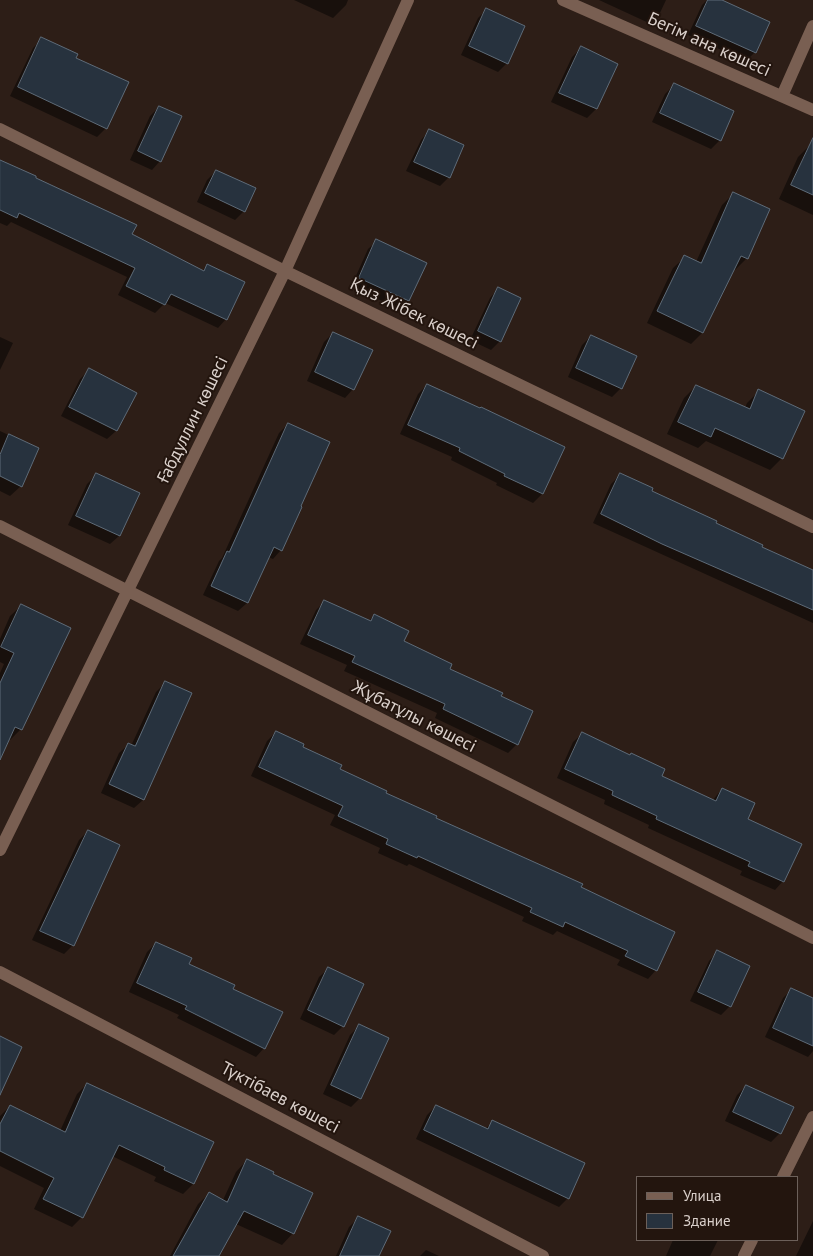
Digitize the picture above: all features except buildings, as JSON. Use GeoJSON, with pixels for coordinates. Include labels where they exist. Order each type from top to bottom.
{"type":"FeatureCollection","features":[{"type":"Feature","properties":{"kind":"street","name":"Ғабдуллин көшесі"},"geometry":{"type":"LineString","coordinates":[[0,850],[286,271],[408,0]]}},
{"type":"Feature","properties":{"kind":"street","name":"Бегім ана көшесі"},"geometry":{"type":"LineString","coordinates":[[563,0],[813,110]]}},
{"type":"Feature","properties":{"kind":"street"},"geometry":{"type":"LineString","coordinates":[[782,96],[813,26]]}},
{"type":"Feature","properties":{"kind":"street","name":"Қыз Жібек көшесі"},"geometry":{"type":"LineString","coordinates":[[0,130],[813,527]]}},
{"type":"Feature","properties":{"kind":"street","name":"Жұбатұлы көшесі"},"geometry":{"type":"LineString","coordinates":[[0,526],[813,938]]}},
{"type":"Feature","properties":{"kind":"street","name":"Түктібаев көшесі"},"geometry":{"type":"LineString","coordinates":[[0,972],[543,1256]]}},
{"type":"Feature","properties":{"kind":"street"},"geometry":{"type":"LineString","coordinates":[[784,1176],[813,1117]]}},
{"type":"Feature","properties":{"kind":"street"},"geometry":{"type":"LineString","coordinates":[[744,1256],[752,1241]]}}]}
